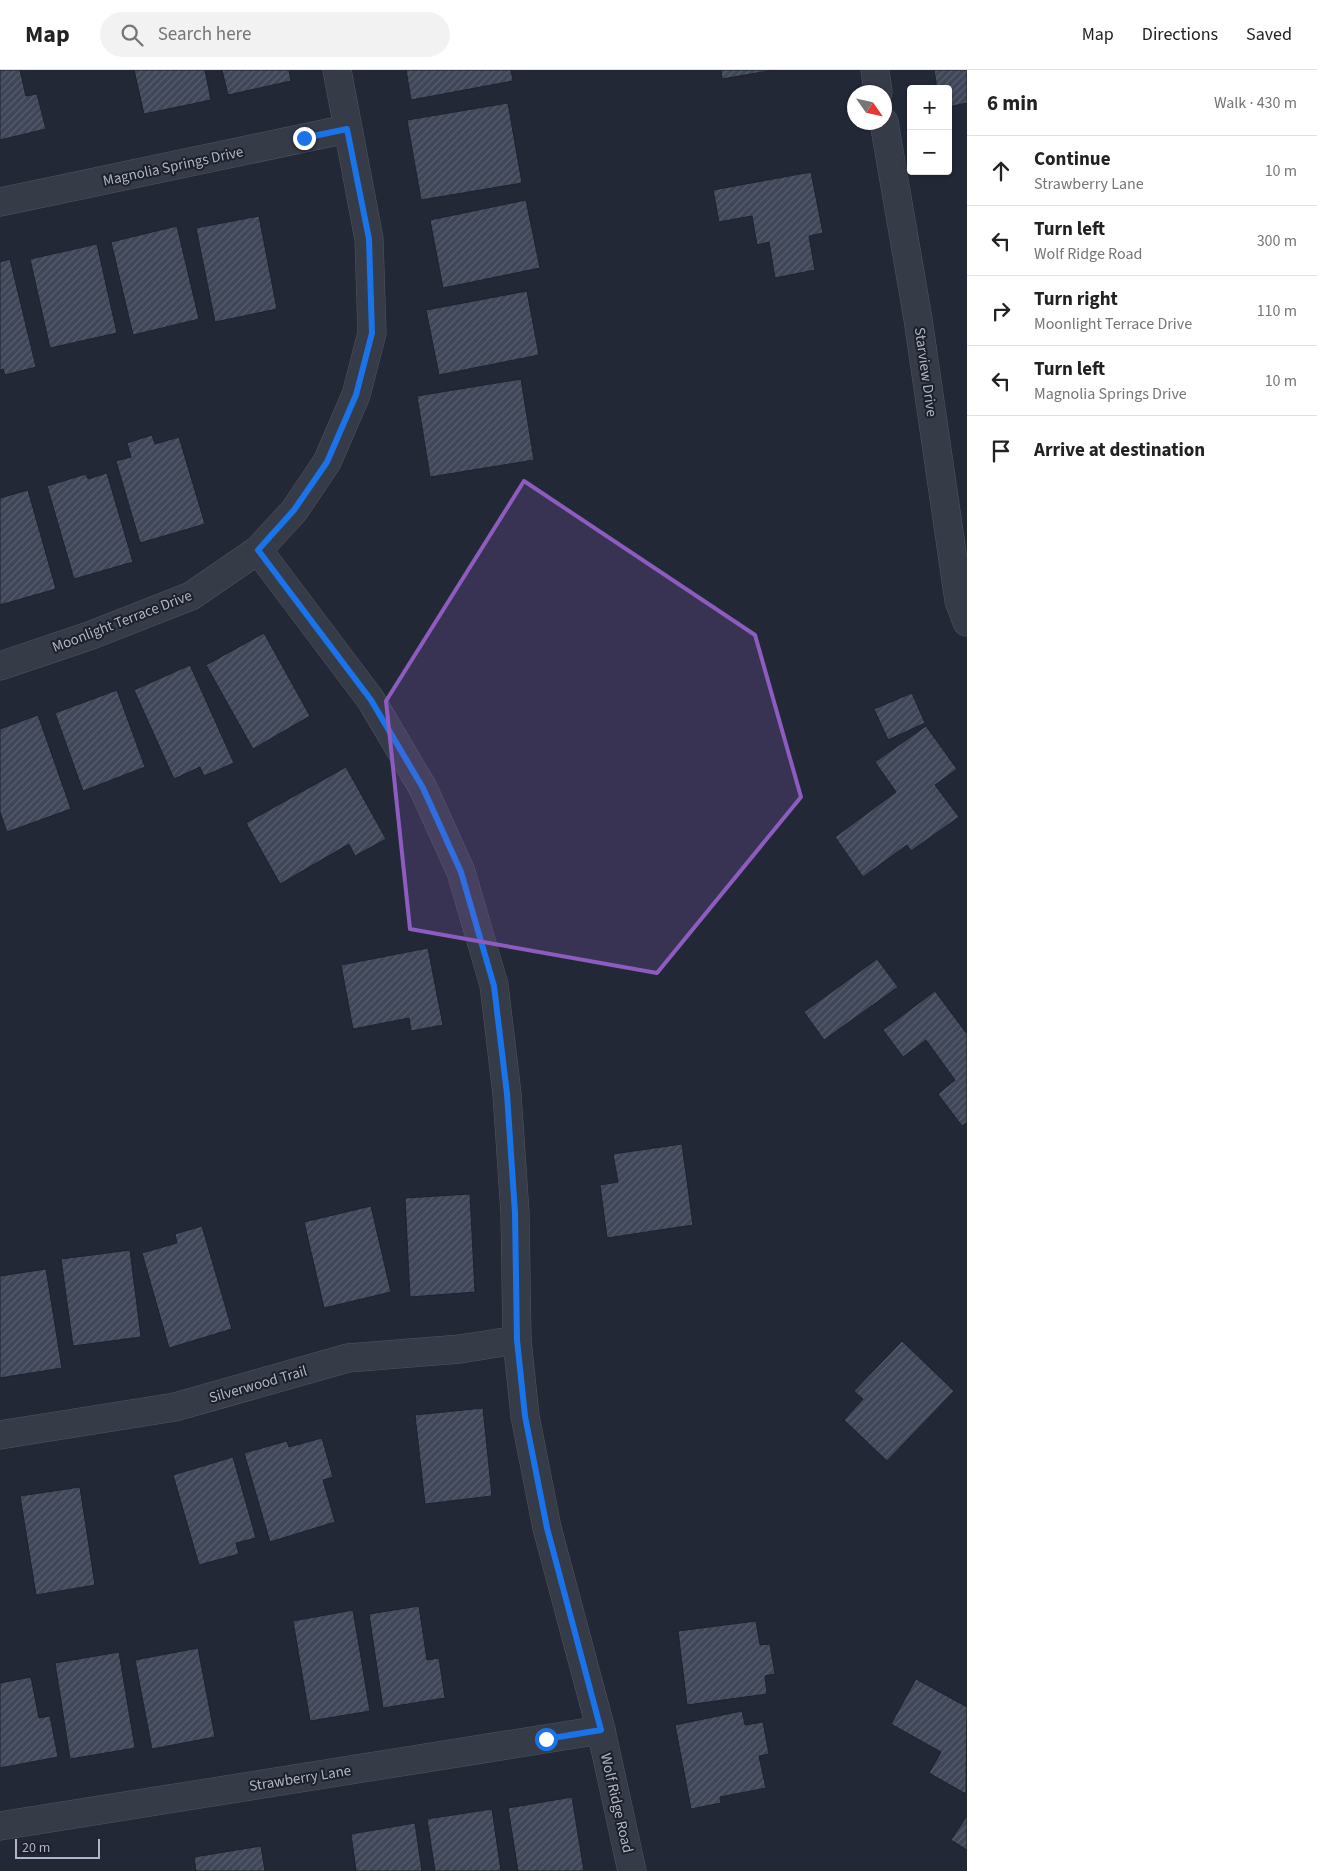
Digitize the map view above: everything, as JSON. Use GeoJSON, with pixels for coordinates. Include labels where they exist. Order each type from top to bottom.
{"type":"FeatureCollection","features":[{"type":"Feature","properties":{"kind":"street","name":"Moonlight Terrace Drive"},"geometry":{"type":"LineString","coordinates":[[0,666],[89,636],[191,596],[258,550],[294,510],[327,462],[356,395],[372,333],[369,239],[337,70]]}},
{"type":"Feature","properties":{"kind":"street"},"geometry":{"type":"LineString","coordinates":[[875,70],[877,85]]}},
{"type":"Feature","properties":{"kind":"street","name":"Magnolia Springs Drive"},"geometry":{"type":"LineString","coordinates":[[0,202],[347,129]]}},
{"type":"Feature","properties":{"kind":"street","name":"Starview Drive"},"geometry":{"type":"LineString","coordinates":[[885,130],[918,318],[959,601],[967,622]]}},
{"type":"Feature","properties":{"kind":"street","name":"Wolf Ridge Road"},"geometry":{"type":"LineString","coordinates":[[258,550],[371,700],[423,788],[461,872],[494,986],[507,1094],[515,1213],[517,1340],[525,1416],[547,1528],[601,1730],[632,1871]]}},
{"type":"Feature","properties":{"kind":"street","name":"Silverwood Trail"},"geometry":{"type":"LineString","coordinates":[[0,1435],[175,1407],[348,1358],[460,1349],[517,1340]]}},
{"type":"Feature","properties":{"kind":"street","name":"Strawberry Lane"},"geometry":{"type":"LineString","coordinates":[[0,1826],[601,1730]]}},
{"type":"Feature","properties":{"kind":"highlighted area"},"geometry":{"type":"Polygon","coordinates":[[[524,481],[755,635],[801,797],[657,973],[410,929],[386,701],[524,481]]]}},
{"type":"Feature","properties":{"kind":"building"},"geometry":{"type":"Polygon","coordinates":[[[0,70],[20,70],[26,96],[37,94],[46,129],[0,140],[0,70]]]}},
{"type":"Feature","properties":{"kind":"building"},"geometry":{"type":"Polygon","coordinates":[[[134,70],[205,70],[211,100],[144,114],[134,70]]]}},
{"type":"Feature","properties":{"kind":"building"},"geometry":{"type":"Polygon","coordinates":[[[222,70],[289,70],[291,81],[228,95],[222,70]]]}},
{"type":"Feature","properties":{"kind":"building"},"geometry":{"type":"Polygon","coordinates":[[[406,70],[511,70],[513,81],[411,100],[406,70]]]}},
{"type":"Feature","properties":{"kind":"building"},"geometry":{"type":"Polygon","coordinates":[[[721,70],[774,70],[722,79],[721,70]]]}},
{"type":"Feature","properties":{"kind":"building"},"geometry":{"type":"Polygon","coordinates":[[[934,70],[967,70],[967,103],[952,106],[952,85],[936,85],[934,70]]]}},
{"type":"Feature","properties":{"kind":"building"},"geometry":{"type":"Polygon","coordinates":[[[508,103],[522,183],[421,200],[407,120],[508,103]]]}},
{"type":"Feature","properties":{"kind":"building"},"geometry":{"type":"Polygon","coordinates":[[[811,172],[823,233],[809,236],[815,270],[775,278],[769,242],[757,245],[752,216],[719,222],[713,190],[811,172]]]}},
{"type":"Feature","properties":{"kind":"building"},"geometry":{"type":"Polygon","coordinates":[[[526,200],[540,268],[443,288],[430,220],[526,200]]]}},
{"type":"Feature","properties":{"kind":"building"},"geometry":{"type":"Polygon","coordinates":[[[259,216],[277,309],[215,322],[196,228],[259,216]]]}},
{"type":"Feature","properties":{"kind":"building"},"geometry":{"type":"Polygon","coordinates":[[[177,226],[199,319],[133,335],[111,242],[177,226]]]}},
{"type":"Feature","properties":{"kind":"building"},"geometry":{"type":"Polygon","coordinates":[[[97,244],[117,333],[50,348],[30,259],[97,244]]]}},
{"type":"Feature","properties":{"kind":"building"},"geometry":{"type":"Polygon","coordinates":[[[10,259],[36,367],[5,375],[3,369],[0,370],[0,262],[10,259]]]}},
{"type":"Feature","properties":{"kind":"building"},"geometry":{"type":"Polygon","coordinates":[[[527,291],[539,355],[439,375],[426,310],[527,291]]]}},
{"type":"Feature","properties":{"kind":"building"},"geometry":{"type":"Polygon","coordinates":[[[521,379],[534,460],[430,477],[417,396],[521,379]]]}},
{"type":"Feature","properties":{"kind":"building"},"geometry":{"type":"Polygon","coordinates":[[[152,435],[155,444],[179,437],[205,524],[140,543],[116,461],[131,457],[127,443],[152,435]]]}},
{"type":"Feature","properties":{"kind":"building"},"geometry":{"type":"Polygon","coordinates":[[[107,473],[133,562],[74,579],[47,486],[86,474],[88,479],[107,473]]]}},
{"type":"Feature","properties":{"kind":"building"},"geometry":{"type":"Polygon","coordinates":[[[28,490],[56,589],[0,605],[0,498],[28,490]]]}},
{"type":"Feature","properties":{"kind":"building"},"geometry":{"type":"Polygon","coordinates":[[[264,633],[310,716],[253,749],[206,665],[264,633]]]}},
{"type":"Feature","properties":{"kind":"building"},"geometry":{"type":"Polygon","coordinates":[[[190,665],[234,763],[204,776],[200,767],[174,779],[134,690],[190,665]]]}},
{"type":"Feature","properties":{"kind":"building"},"geometry":{"type":"Polygon","coordinates":[[[117,690],[145,767],[83,791],[55,713],[117,690]]]}},
{"type":"Feature","properties":{"kind":"building"},"geometry":{"type":"Polygon","coordinates":[[[912,693],[925,723],[888,740],[874,709],[912,693]]]}},
{"type":"Feature","properties":{"kind":"building"},"geometry":{"type":"Polygon","coordinates":[[[38,715],[71,809],[7,832],[0,812],[0,729],[38,715]]]}},
{"type":"Feature","properties":{"kind":"building"},"geometry":{"type":"Polygon","coordinates":[[[926,726],[957,769],[935,785],[959,817],[911,851],[907,845],[863,877],[835,837],[896,792],[875,762],[926,726]]]}},
{"type":"Feature","properties":{"kind":"building"},"geometry":{"type":"Polygon","coordinates":[[[346,767],[386,839],[355,856],[349,844],[280,884],[246,823],[346,767]]]}},
{"type":"Feature","properties":{"kind":"building"},"geometry":{"type":"Polygon","coordinates":[[[428,948],[443,1025],[411,1031],[409,1018],[353,1029],[341,965],[428,948]]]}},
{"type":"Feature","properties":{"kind":"building"},"geometry":{"type":"Polygon","coordinates":[[[877,959],[898,987],[824,1040],[804,1012],[877,959]]]}},
{"type":"Feature","properties":{"kind":"building"},"geometry":{"type":"Polygon","coordinates":[[[935,991],[967,1034],[967,1122],[962,1126],[938,1094],[955,1080],[926,1040],[903,1057],[883,1030],[935,991]]]}},
{"type":"Feature","properties":{"kind":"building"},"geometry":{"type":"Polygon","coordinates":[[[682,1144],[693,1225],[607,1238],[600,1185],[618,1182],[613,1154],[682,1144]]]}},
{"type":"Feature","properties":{"kind":"building"},"geometry":{"type":"Polygon","coordinates":[[[470,1194],[475,1292],[410,1297],[405,1198],[470,1194]]]}},
{"type":"Feature","properties":{"kind":"building"},"geometry":{"type":"Polygon","coordinates":[[[371,1206],[391,1292],[324,1308],[304,1222],[371,1206]]]}},
{"type":"Feature","properties":{"kind":"building"},"geometry":{"type":"Polygon","coordinates":[[[202,1226],[232,1329],[169,1348],[142,1253],[177,1243],[175,1234],[202,1226]]]}},
{"type":"Feature","properties":{"kind":"building"},"geometry":{"type":"Polygon","coordinates":[[[130,1250],[141,1337],[73,1346],[61,1259],[130,1250]]]}},
{"type":"Feature","properties":{"kind":"building"},"geometry":{"type":"Polygon","coordinates":[[[46,1269],[62,1368],[0,1378],[0,1276],[46,1269]]]}},
{"type":"Feature","properties":{"kind":"building"},"geometry":{"type":"Polygon","coordinates":[[[902,1341],[954,1391],[887,1461],[844,1420],[863,1399],[854,1391],[902,1341]]]}},
{"type":"Feature","properties":{"kind":"building"},"geometry":{"type":"Polygon","coordinates":[[[483,1408],[492,1496],[425,1504],[415,1415],[483,1408]]]}},
{"type":"Feature","properties":{"kind":"building"},"geometry":{"type":"Polygon","coordinates":[[[322,1438],[333,1477],[323,1480],[335,1522],[270,1542],[244,1453],[287,1441],[289,1447],[322,1438]]]}},
{"type":"Feature","properties":{"kind":"building"},"geometry":{"type":"Polygon","coordinates":[[[233,1457],[256,1538],[236,1543],[239,1554],[199,1565],[173,1475],[233,1457]]]}},
{"type":"Feature","properties":{"kind":"building"},"geometry":{"type":"Polygon","coordinates":[[[80,1487],[95,1585],[36,1595],[20,1496],[80,1487]]]}},
{"type":"Feature","properties":{"kind":"building"},"geometry":{"type":"Polygon","coordinates":[[[419,1606],[427,1660],[439,1658],[445,1698],[383,1708],[369,1614],[419,1606]]]}},
{"type":"Feature","properties":{"kind":"building"},"geometry":{"type":"Polygon","coordinates":[[[353,1610],[370,1711],[310,1721],[293,1621],[353,1610]]]}},
{"type":"Feature","properties":{"kind":"building"},"geometry":{"type":"Polygon","coordinates":[[[756,1621],[760,1645],[770,1644],[775,1674],[765,1676],[767,1694],[687,1705],[678,1631],[756,1621]]]}},
{"type":"Feature","properties":{"kind":"building"},"geometry":{"type":"Polygon","coordinates":[[[198,1648],[215,1737],[152,1749],[135,1660],[198,1648]]]}},
{"type":"Feature","properties":{"kind":"building"},"geometry":{"type":"Polygon","coordinates":[[[119,1652],[135,1748],[70,1759],[55,1663],[119,1652]]]}},
{"type":"Feature","properties":{"kind":"building"},"geometry":{"type":"Polygon","coordinates":[[[31,1677],[39,1718],[50,1716],[58,1757],[0,1768],[0,1683],[31,1677]]]}},
{"type":"Feature","properties":{"kind":"building"},"geometry":{"type":"Polygon","coordinates":[[[916,1679],[967,1707],[966,1794],[929,1773],[941,1752],[891,1724],[916,1679]]]}},
{"type":"Feature","properties":{"kind":"building"},"geometry":{"type":"Polygon","coordinates":[[[742,1711],[745,1725],[763,1722],[769,1754],[759,1756],[766,1788],[720,1797],[721,1803],[691,1809],[675,1725],[742,1711]]]}},
{"type":"Feature","properties":{"kind":"building"},"geometry":{"type":"Polygon","coordinates":[[[572,1797],[584,1871],[518,1871],[508,1808],[572,1797]]]}},
{"type":"Feature","properties":{"kind":"building"},"geometry":{"type":"Polygon","coordinates":[[[492,1809],[501,1871],[435,1871],[427,1819],[492,1809]]]}},
{"type":"Feature","properties":{"kind":"building"},"geometry":{"type":"Polygon","coordinates":[[[967,1816],[967,1850],[951,1840],[967,1816]]]}},
{"type":"Feature","properties":{"kind":"building"},"geometry":{"type":"Polygon","coordinates":[[[415,1823],[422,1871],[356,1871],[351,1834],[415,1823]]]}},
{"type":"Feature","properties":{"kind":"building"},"geometry":{"type":"Polygon","coordinates":[[[261,1846],[265,1871],[196,1871],[194,1857],[261,1846]]]}},
{"type":"Feature","properties":{"kind":"route"},"geometry":{"type":"LineString","coordinates":[[304,138],[347,129],[369,239],[372,333],[356,395],[327,462],[294,510],[258,550],[371,700],[423,788],[461,872],[494,986],[507,1094],[515,1213],[517,1340],[525,1416],[547,1528],[601,1730],[546,1739]]}}]}
